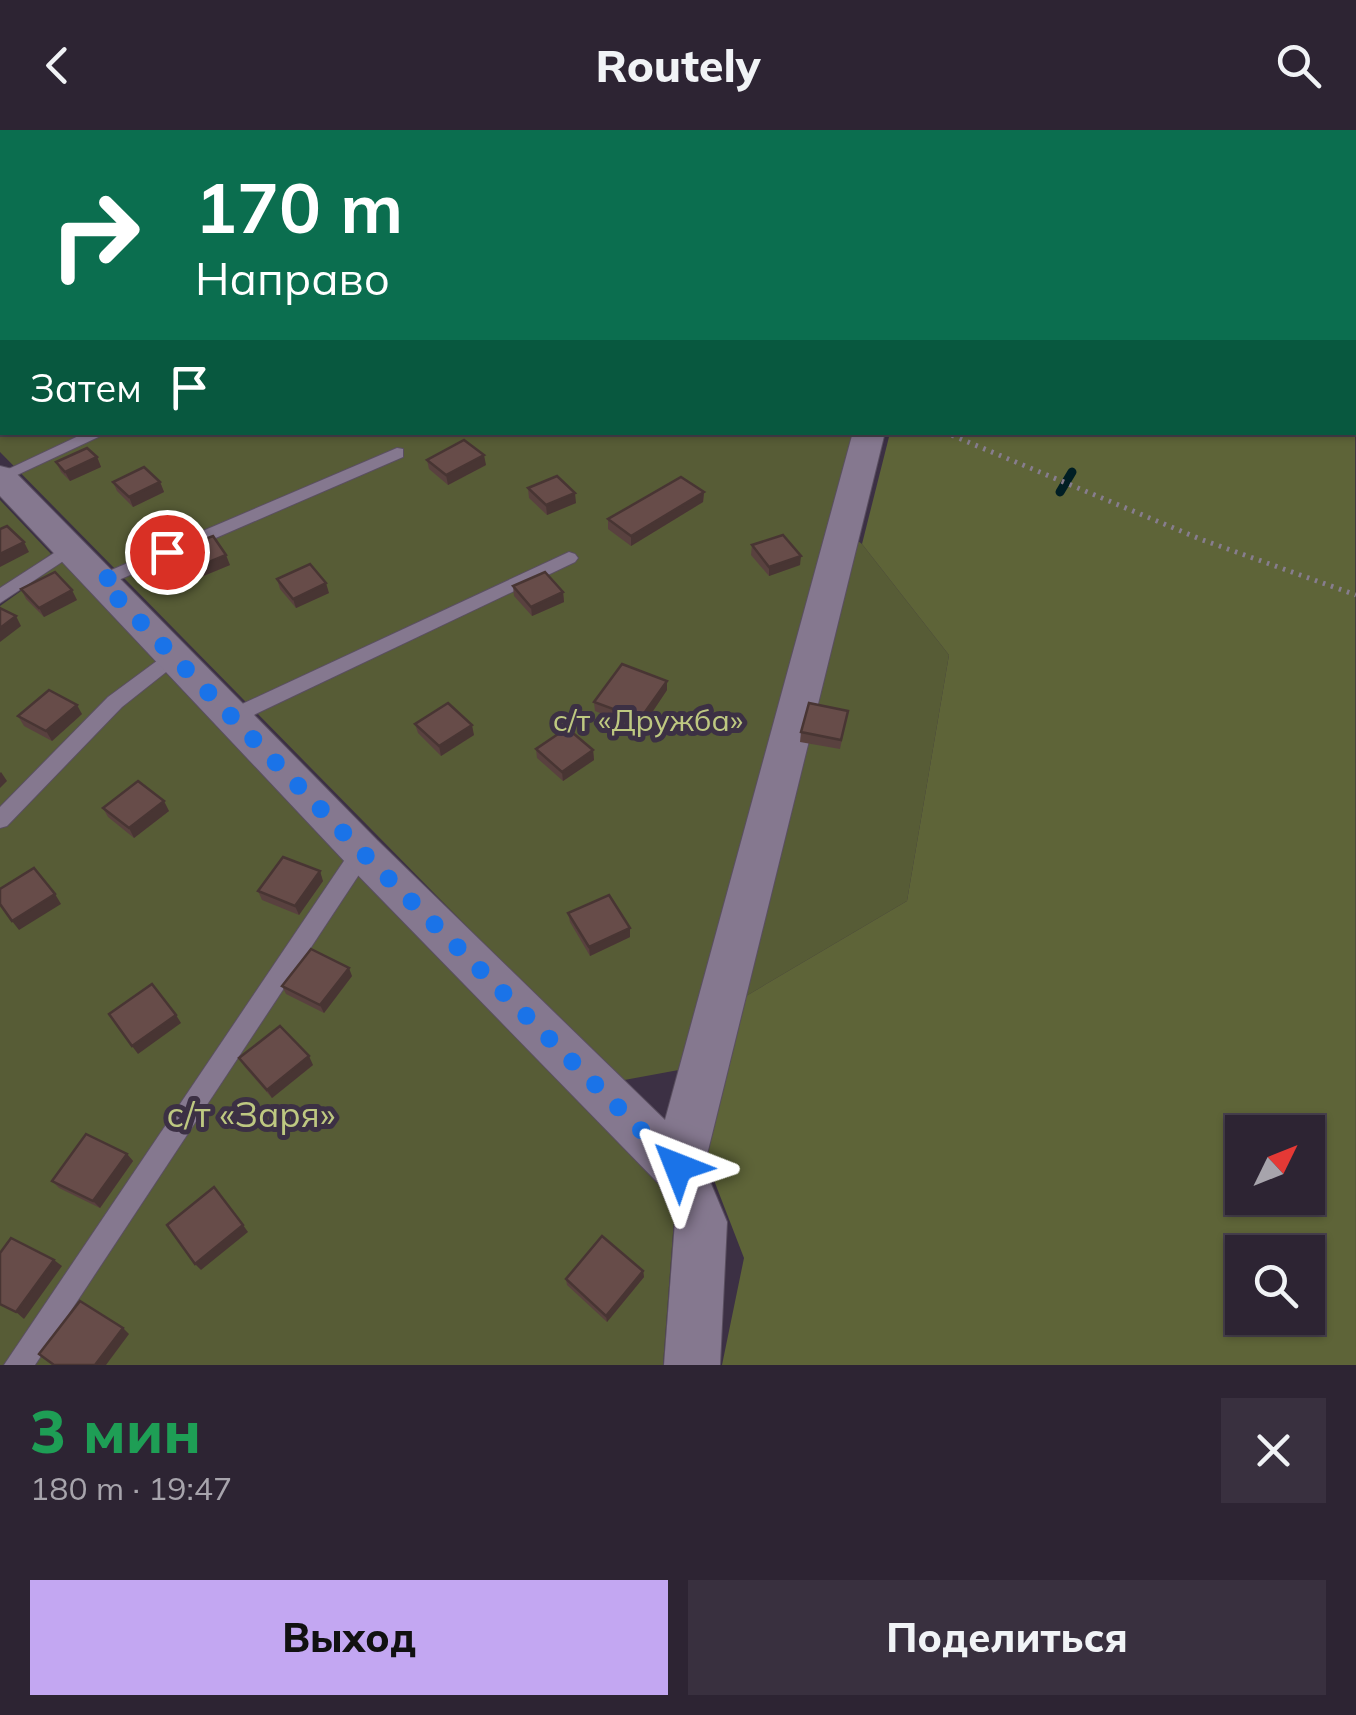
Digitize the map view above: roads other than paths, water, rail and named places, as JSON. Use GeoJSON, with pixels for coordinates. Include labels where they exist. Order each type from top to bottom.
{"type":"FeatureCollection","features":[{"type":"Feature","properties":{"kind":"street"},"geometry":{"type":"LineString","coordinates":[[678,1167],[868,435]]}},
{"type":"Feature","properties":{"kind":"street"},"geometry":{"type":"LineString","coordinates":[[1,477],[362,852],[678,1167],[701,1222],[692,1365]]}},
{"type":"Feature","properties":{"kind":"lane"},"geometry":{"type":"LineString","coordinates":[[1,477],[94,435]]}},
{"type":"Feature","properties":{"kind":"lane"},"geometry":{"type":"LineString","coordinates":[[101,581],[397,452]]}},
{"type":"Feature","properties":{"kind":"lane"},"geometry":{"type":"LineString","coordinates":[[0,598],[70,548]]}},
{"type":"Feature","properties":{"kind":"lane"},"geometry":{"type":"LineString","coordinates":[[232,717],[569,558]]}},
{"type":"Feature","properties":{"kind":"lane"},"geometry":{"type":"LineString","coordinates":[[0,820],[115,702],[173,656]]}},
{"type":"Feature","properties":{"kind":"lane"},"geometry":{"type":"LineString","coordinates":[[18,1365],[362,852]]}},
{"type":"Feature","properties":{"kind":"waterway"},"geometry":{"type":"LineString","coordinates":[[1060,492],[1072,472]]}},
{"type":"Feature","properties":{"kind":"park label","name":"с/т «Дружба»"},"geometry":{"type":"Point","coordinates":[648,721]}},
{"type":"Feature","properties":{"kind":"park label","name":"с/т «Заря»"},"geometry":{"type":"Point","coordinates":[251,1115]}}]}
